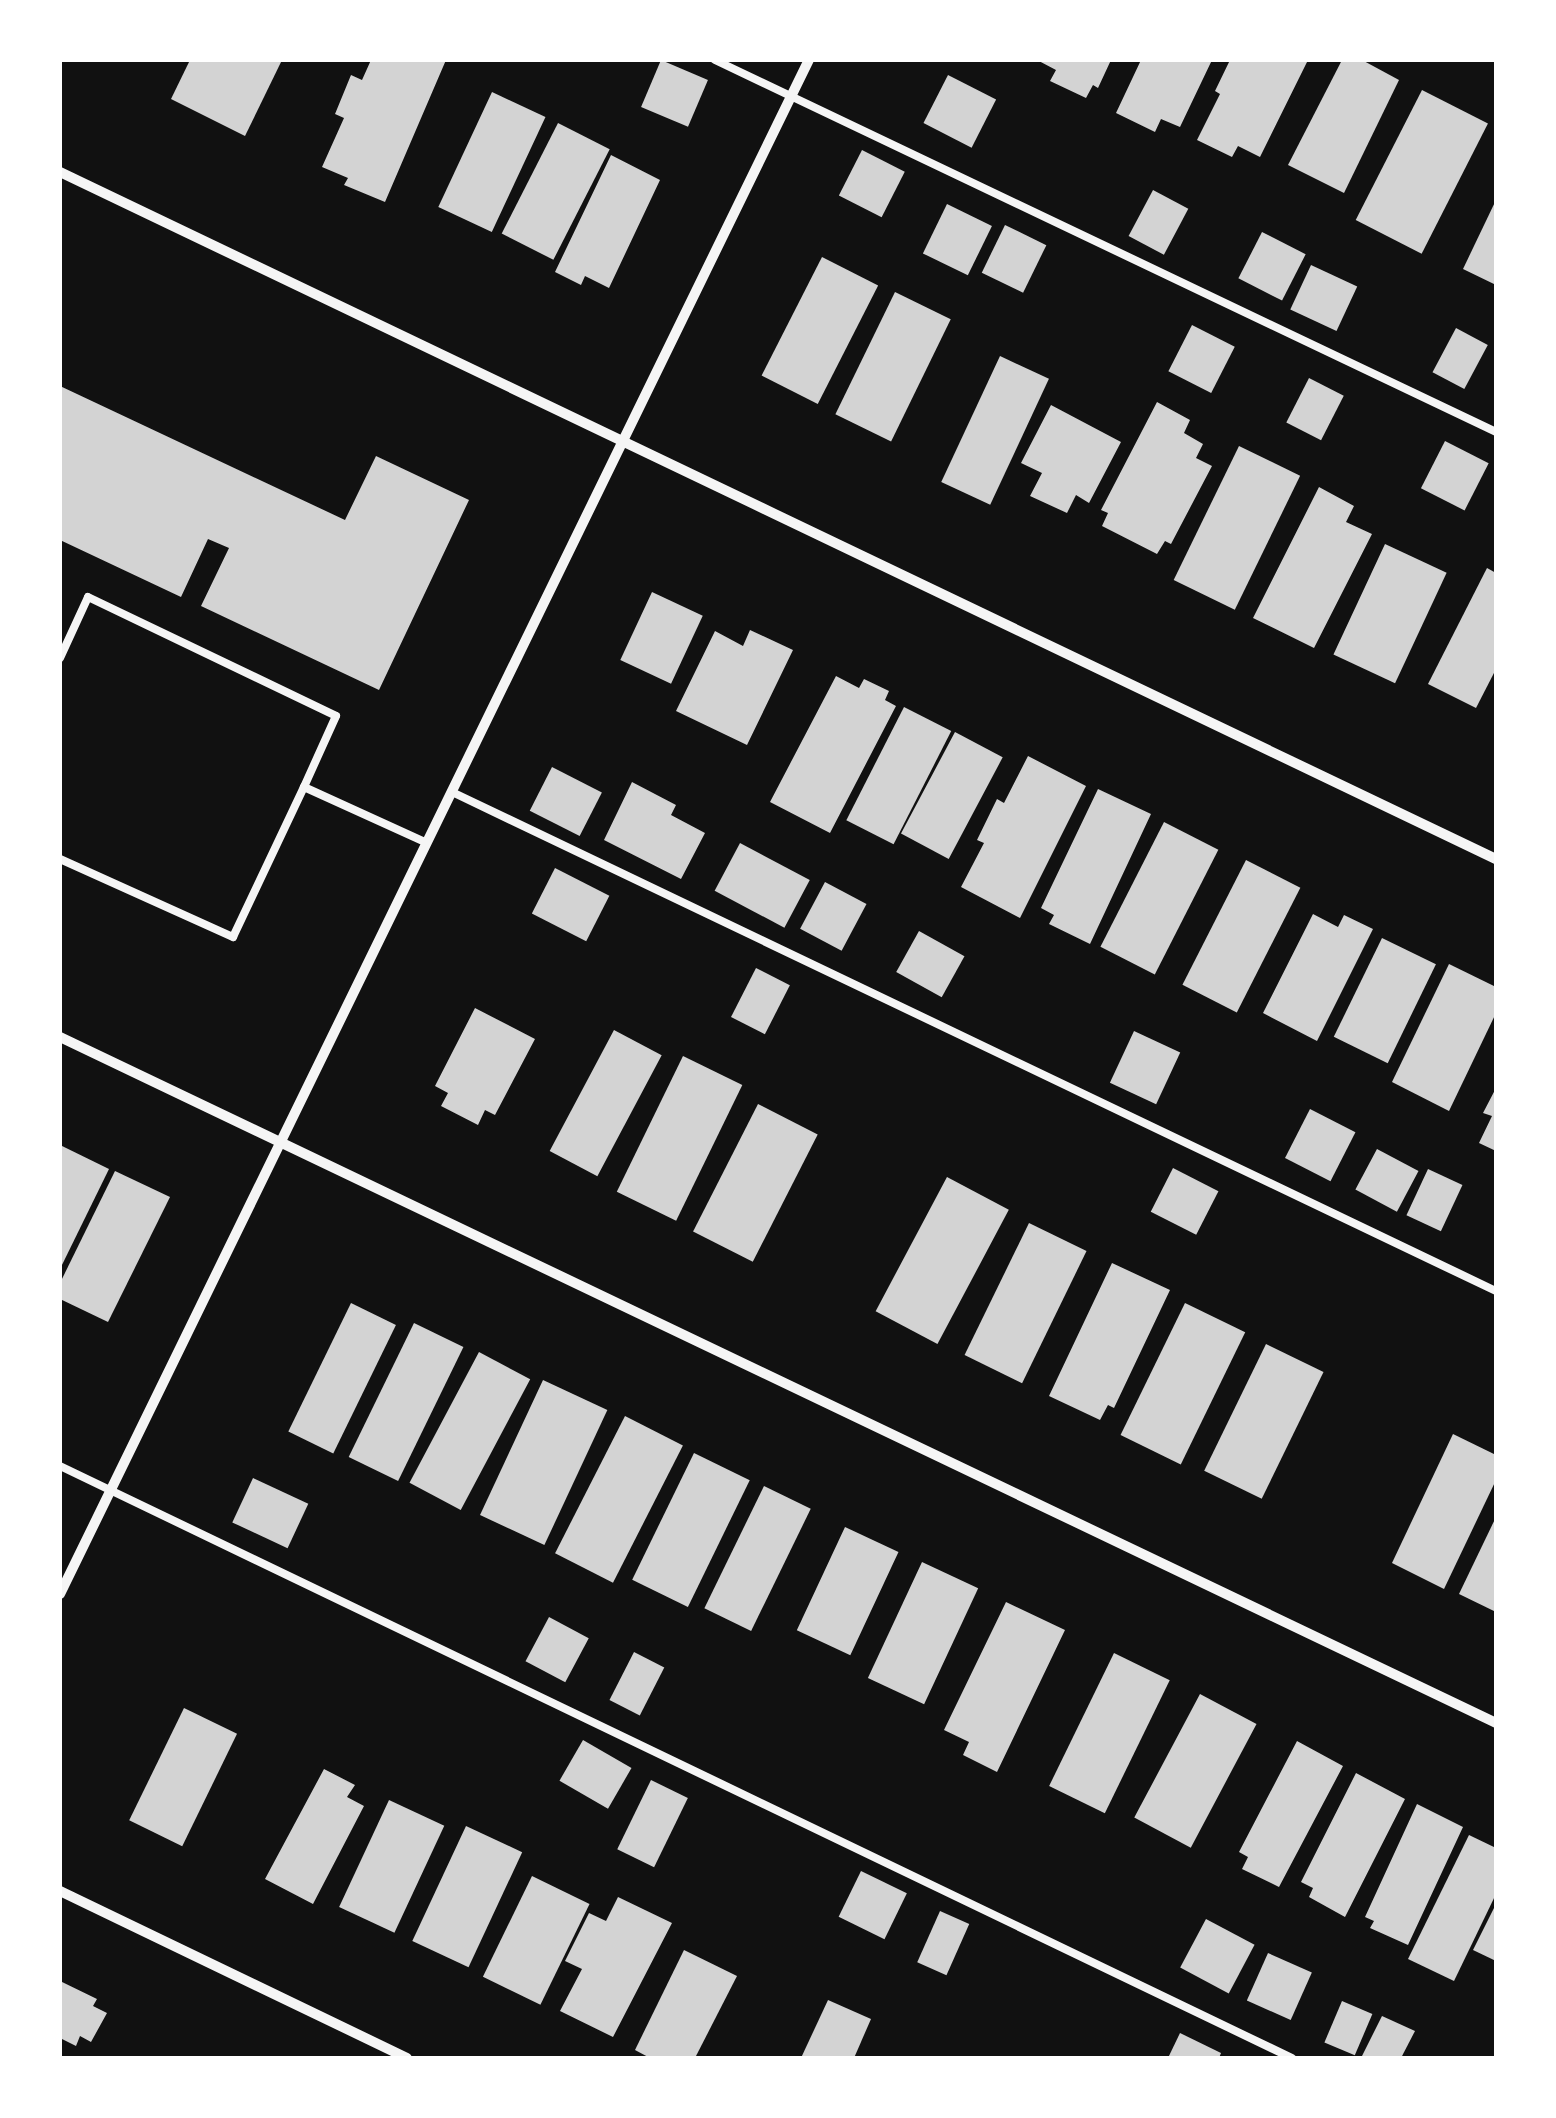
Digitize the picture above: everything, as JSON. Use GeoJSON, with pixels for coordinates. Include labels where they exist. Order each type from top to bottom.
{"type":"FeatureCollection","features":[{"type":"Feature","properties":{"kind":"street"},"geometry":{"type":"LineString","coordinates":[[60,1594],[809,60]]}},
{"type":"Feature","properties":{"kind":"street"},"geometry":{"type":"LineString","coordinates":[[60,172],[1496,859]]}},
{"type":"Feature","properties":{"kind":"street"},"geometry":{"type":"LineString","coordinates":[[60,1037],[1496,1723]]}},
{"type":"Feature","properties":{"kind":"street"},"geometry":{"type":"LineString","coordinates":[[60,1891],[407,2058]]}},
{"type":"Feature","properties":{"kind":"lane"},"geometry":{"type":"LineString","coordinates":[[715,60],[1496,432]]}},
{"type":"Feature","properties":{"kind":"lane"},"geometry":{"type":"LineString","coordinates":[[60,658],[88,597],[336,716],[234,938],[60,859]]}},
{"type":"Feature","properties":{"kind":"lane"},"geometry":{"type":"LineString","coordinates":[[304,787],[427,843]]}},
{"type":"Feature","properties":{"kind":"lane"},"geometry":{"type":"LineString","coordinates":[[452,792],[1496,1291]]}},
{"type":"Feature","properties":{"kind":"lane"},"geometry":{"type":"LineString","coordinates":[[60,1466],[1292,2058]]}},
{"type":"Feature","properties":{"kind":"building"},"geometry":{"type":"Polygon","coordinates":[[[190,60],[282,60],[245,136],[171,99],[190,60]]]}},
{"type":"Feature","properties":{"kind":"building"},"geometry":{"type":"Polygon","coordinates":[[[371,60],[446,60],[385,202],[344,185],[348,178],[322,167],[344,118],[335,114],[351,75],[362,80],[371,60]]]}},
{"type":"Feature","properties":{"kind":"building"},"geometry":{"type":"Polygon","coordinates":[[[661,60],[708,80],[688,127],[641,107],[661,60]]]}},
{"type":"Feature","properties":{"kind":"building"},"geometry":{"type":"Polygon","coordinates":[[[1037,60],[1111,60],[1098,88],[1093,85],[1086,98],[1050,81],[1056,70],[1037,60]]]}},
{"type":"Feature","properties":{"kind":"building"},"geometry":{"type":"Polygon","coordinates":[[[1141,60],[1212,60],[1180,127],[1161,119],[1155,132],[1116,113],[1141,60]]]}},
{"type":"Feature","properties":{"kind":"building"},"geometry":{"type":"Polygon","coordinates":[[[1230,60],[1308,60],[1260,157],[1238,146],[1232,157],[1197,140],[1220,94],[1215,91],[1230,60]]]}},
{"type":"Feature","properties":{"kind":"building"},"geometry":{"type":"Polygon","coordinates":[[[1342,60],[1362,60],[1399,80],[1344,193],[1288,165],[1342,60]]]}},
{"type":"Feature","properties":{"kind":"building"},"geometry":{"type":"Polygon","coordinates":[[[948,75],[996,100],[972,148],[923,123],[948,75]]]}},
{"type":"Feature","properties":{"kind":"building"},"geometry":{"type":"Polygon","coordinates":[[[1422,90],[1488,124],[1422,254],[1356,220],[1422,90]]]}},
{"type":"Feature","properties":{"kind":"building"},"geometry":{"type":"Polygon","coordinates":[[[492,92],[545,117],[492,232],[438,207],[492,92]]]}},
{"type":"Feature","properties":{"kind":"building"},"geometry":{"type":"Polygon","coordinates":[[[558,123],[610,149],[553,260],[502,233],[558,123]]]}},
{"type":"Feature","properties":{"kind":"building"},"geometry":{"type":"Polygon","coordinates":[[[862,150],[905,172],[882,217],[839,195],[862,150]]]}},
{"type":"Feature","properties":{"kind":"building"},"geometry":{"type":"Polygon","coordinates":[[[611,155],[660,180],[609,288],[585,276],[581,285],[555,272],[611,155]]]}},
{"type":"Feature","properties":{"kind":"building"},"geometry":{"type":"Polygon","coordinates":[[[1153,190],[1188,209],[1164,255],[1129,236],[1153,190]]]}},
{"type":"Feature","properties":{"kind":"building"},"geometry":{"type":"Polygon","coordinates":[[[1496,200],[1496,285],[1463,269],[1496,200]]]}},
{"type":"Feature","properties":{"kind":"building"},"geometry":{"type":"Polygon","coordinates":[[[947,204],[992,226],[968,275],[923,253],[947,204]]]}},
{"type":"Feature","properties":{"kind":"building"},"geometry":{"type":"Polygon","coordinates":[[[1005,225],[1046,245],[1023,293],[982,273],[1005,225]]]}},
{"type":"Feature","properties":{"kind":"building"},"geometry":{"type":"Polygon","coordinates":[[[1262,232],[1306,254],[1282,301],[1238,278],[1262,232]]]}},
{"type":"Feature","properties":{"kind":"building"},"geometry":{"type":"Polygon","coordinates":[[[822,257],[878,286],[818,404],[762,376],[822,257]]]}},
{"type":"Feature","properties":{"kind":"building"},"geometry":{"type":"Polygon","coordinates":[[[1311,265],[1357,287],[1337,331],[1290,309],[1311,265]]]}},
{"type":"Feature","properties":{"kind":"building"},"geometry":{"type":"Polygon","coordinates":[[[895,292],[951,319],[891,441],[835,414],[895,292]]]}},
{"type":"Feature","properties":{"kind":"building"},"geometry":{"type":"Polygon","coordinates":[[[1192,325],[1235,347],[1211,393],[1168,371],[1192,325]]]}},
{"type":"Feature","properties":{"kind":"building"},"geometry":{"type":"Polygon","coordinates":[[[1456,328],[1488,345],[1464,389],[1433,372],[1456,328]]]}},
{"type":"Feature","properties":{"kind":"building"},"geometry":{"type":"Polygon","coordinates":[[[1000,356],[1049,379],[990,505],[941,482],[1000,356]]]}},
{"type":"Feature","properties":{"kind":"building"},"geometry":{"type":"Polygon","coordinates":[[[1309,378],[1344,396],[1321,440],[1286,423],[1309,378]]]}},
{"type":"Feature","properties":{"kind":"building"},"geometry":{"type":"Polygon","coordinates":[[[60,386],[345,520],[376,456],[469,500],[379,690],[201,606],[229,548],[208,539],[181,597],[60,540],[60,386]]]}},
{"type":"Feature","properties":{"kind":"building"},"geometry":{"type":"Polygon","coordinates":[[[1157,402],[1190,420],[1184,433],[1203,444],[1196,458],[1212,466],[1171,544],[1165,541],[1157,554],[1102,526],[1108,513],[1101,510],[1157,402]]]}},
{"type":"Feature","properties":{"kind":"building"},"geometry":{"type":"Polygon","coordinates":[[[1051,405],[1121,442],[1089,503],[1076,495],[1067,513],[1030,496],[1042,473],[1021,463],[1051,405]]]}},
{"type":"Feature","properties":{"kind":"building"},"geometry":{"type":"Polygon","coordinates":[[[1445,441],[1489,463],[1465,510],[1421,488],[1445,441]]]}},
{"type":"Feature","properties":{"kind":"building"},"geometry":{"type":"Polygon","coordinates":[[[1239,446],[1300,476],[1235,610],[1174,580],[1239,446]]]}},
{"type":"Feature","properties":{"kind":"building"},"geometry":{"type":"Polygon","coordinates":[[[1319,487],[1354,506],[1346,522],[1372,534],[1314,648],[1253,618],[1319,487]]]}},
{"type":"Feature","properties":{"kind":"building"},"geometry":{"type":"Polygon","coordinates":[[[1385,544],[1447,573],[1395,683],[1333,655],[1385,544]]]}},
{"type":"Feature","properties":{"kind":"building"},"geometry":{"type":"Polygon","coordinates":[[[1487,568],[1496,573],[1496,669],[1476,708],[1428,684],[1487,568]]]}},
{"type":"Feature","properties":{"kind":"building"},"geometry":{"type":"Polygon","coordinates":[[[652,592],[703,616],[671,684],[620,660],[652,592]]]}},
{"type":"Feature","properties":{"kind":"building"},"geometry":{"type":"Polygon","coordinates":[[[750,630],[793,650],[747,745],[676,711],[715,631],[743,646],[750,630]]]}},
{"type":"Feature","properties":{"kind":"building"},"geometry":{"type":"Polygon","coordinates":[[[836,676],[859,688],[864,679],[889,691],[885,700],[896,706],[830,833],[770,802],[836,676]]]}},
{"type":"Feature","properties":{"kind":"building"},"geometry":{"type":"Polygon","coordinates":[[[904,707],[951,731],[894,844],[846,820],[904,707]]]}},
{"type":"Feature","properties":{"kind":"building"},"geometry":{"type":"Polygon","coordinates":[[[955,732],[1003,757],[949,859],[901,834],[955,732]]]}},
{"type":"Feature","properties":{"kind":"building"},"geometry":{"type":"Polygon","coordinates":[[[1028,756],[1086,786],[1020,918],[961,887],[984,843],[977,840],[997,799],[1004,803],[1028,756]]]}},
{"type":"Feature","properties":{"kind":"building"},"geometry":{"type":"Polygon","coordinates":[[[552,767],[602,792],[580,836],[530,811],[552,767]]]}},
{"type":"Feature","properties":{"kind":"building"},"geometry":{"type":"Polygon","coordinates":[[[632,782],[676,805],[671,815],[705,833],[681,879],[604,840],[632,782]]]}},
{"type":"Feature","properties":{"kind":"building"},"geometry":{"type":"Polygon","coordinates":[[[1098,789],[1151,814],[1090,944],[1049,924],[1054,915],[1041,908],[1098,789]]]}},
{"type":"Feature","properties":{"kind":"building"},"geometry":{"type":"Polygon","coordinates":[[[1164,822],[1218,850],[1155,974],[1100,947],[1164,822]]]}},
{"type":"Feature","properties":{"kind":"building"},"geometry":{"type":"Polygon","coordinates":[[[740,843],[810,880],[784,928],[715,891],[740,843]]]}},
{"type":"Feature","properties":{"kind":"building"},"geometry":{"type":"Polygon","coordinates":[[[1246,860],[1300,888],[1237,1012],[1182,985],[1246,860]]]}},
{"type":"Feature","properties":{"kind":"building"},"geometry":{"type":"Polygon","coordinates":[[[555,868],[609,896],[586,941],[532,913],[555,868]]]}},
{"type":"Feature","properties":{"kind":"building"},"geometry":{"type":"Polygon","coordinates":[[[825,882],[866,904],[842,951],[800,929],[825,882]]]}},
{"type":"Feature","properties":{"kind":"building"},"geometry":{"type":"Polygon","coordinates":[[[1313,914],[1338,927],[1344,915],[1373,929],[1317,1041],[1263,1013],[1313,914]]]}},
{"type":"Feature","properties":{"kind":"building"},"geometry":{"type":"Polygon","coordinates":[[[919,931],[964,956],[942,997],[896,972],[919,931]]]}},
{"type":"Feature","properties":{"kind":"building"},"geometry":{"type":"Polygon","coordinates":[[[1382,938],[1436,964],[1388,1063],[1334,1037],[1382,938]]]}},
{"type":"Feature","properties":{"kind":"building"},"geometry":{"type":"Polygon","coordinates":[[[1449,964],[1496,987],[1496,1013],[1449,1111],[1392,1082],[1449,964]]]}},
{"type":"Feature","properties":{"kind":"building"},"geometry":{"type":"Polygon","coordinates":[[[756,968],[790,985],[765,1034],[731,1017],[756,968]]]}},
{"type":"Feature","properties":{"kind":"building"},"geometry":{"type":"Polygon","coordinates":[[[475,1008],[535,1039],[495,1115],[485,1110],[478,1125],[441,1106],[448,1093],[435,1086],[475,1008]]]}},
{"type":"Feature","properties":{"kind":"building"},"geometry":{"type":"Polygon","coordinates":[[[614,1030],[662,1055],[597,1176],[550,1151],[614,1030]]]}},
{"type":"Feature","properties":{"kind":"building"},"geometry":{"type":"Polygon","coordinates":[[[1134,1031],[1180,1053],[1156,1104],[1110,1083],[1134,1031]]]}},
{"type":"Feature","properties":{"kind":"building"},"geometry":{"type":"Polygon","coordinates":[[[683,1056],[742,1085],[676,1221],[617,1192],[683,1056]]]}},
{"type":"Feature","properties":{"kind":"building"},"geometry":{"type":"Polygon","coordinates":[[[1496,1088],[1496,1151],[1479,1143],[1492,1116],[1483,1113],[1496,1088]]]}},
{"type":"Feature","properties":{"kind":"building"},"geometry":{"type":"Polygon","coordinates":[[[758,1104],[818,1134],[753,1262],[693,1231],[758,1104]]]}},
{"type":"Feature","properties":{"kind":"building"},"geometry":{"type":"Polygon","coordinates":[[[1310,1109],[1355,1132],[1330,1181],[1285,1158],[1310,1109]]]}},
{"type":"Feature","properties":{"kind":"building"},"geometry":{"type":"Polygon","coordinates":[[[60,1145],[109,1169],[60,1269],[60,1145]]]}},
{"type":"Feature","properties":{"kind":"building"},"geometry":{"type":"Polygon","coordinates":[[[1377,1149],[1418,1171],[1397,1212],[1355,1190],[1377,1149]]]}},
{"type":"Feature","properties":{"kind":"building"},"geometry":{"type":"Polygon","coordinates":[[[1173,1168],[1218,1191],[1196,1235],[1151,1212],[1173,1168]]]}},
{"type":"Feature","properties":{"kind":"building"},"geometry":{"type":"Polygon","coordinates":[[[1428,1169],[1462,1185],[1441,1231],[1406,1215],[1428,1169]]]}},
{"type":"Feature","properties":{"kind":"building"},"geometry":{"type":"Polygon","coordinates":[[[115,1171],[170,1197],[108,1322],[60,1299],[60,1283],[115,1171]]]}},
{"type":"Feature","properties":{"kind":"building"},"geometry":{"type":"Polygon","coordinates":[[[947,1177],[1009,1210],[937,1344],[876,1311],[947,1177]]]}},
{"type":"Feature","properties":{"kind":"building"},"geometry":{"type":"Polygon","coordinates":[[[1029,1223],[1087,1251],[1022,1383],[965,1355],[1029,1223]]]}},
{"type":"Feature","properties":{"kind":"building"},"geometry":{"type":"Polygon","coordinates":[[[1112,1263],[1170,1290],[1114,1408],[1108,1405],[1100,1420],[1049,1396],[1112,1263]]]}},
{"type":"Feature","properties":{"kind":"building"},"geometry":{"type":"Polygon","coordinates":[[[351,1303],[396,1325],[333,1453],[288,1432],[351,1303]]]}},
{"type":"Feature","properties":{"kind":"building"},"geometry":{"type":"Polygon","coordinates":[[[1185,1303],[1245,1332],[1181,1464],[1121,1435],[1185,1303]]]}},
{"type":"Feature","properties":{"kind":"building"},"geometry":{"type":"Polygon","coordinates":[[[414,1323],[463,1347],[398,1481],[349,1457],[414,1323]]]}},
{"type":"Feature","properties":{"kind":"building"},"geometry":{"type":"Polygon","coordinates":[[[1266,1344],[1324,1372],[1262,1499],[1204,1471],[1266,1344]]]}},
{"type":"Feature","properties":{"kind":"building"},"geometry":{"type":"Polygon","coordinates":[[[479,1352],[530,1379],[461,1510],[410,1483],[479,1352]]]}},
{"type":"Feature","properties":{"kind":"building"},"geometry":{"type":"Polygon","coordinates":[[[543,1380],[607,1410],[544,1545],[480,1515],[543,1380]]]}},
{"type":"Feature","properties":{"kind":"building"},"geometry":{"type":"Polygon","coordinates":[[[625,1416],[683,1446],[613,1583],[555,1553],[625,1416]]]}},
{"type":"Feature","properties":{"kind":"building"},"geometry":{"type":"Polygon","coordinates":[[[1453,1434],[1496,1455],[1496,1480],[1444,1589],[1392,1563],[1453,1434]]]}},
{"type":"Feature","properties":{"kind":"building"},"geometry":{"type":"Polygon","coordinates":[[[694,1453],[750,1480],[688,1607],[632,1580],[694,1453]]]}},
{"type":"Feature","properties":{"kind":"building"},"geometry":{"type":"Polygon","coordinates":[[[253,1478],[308,1504],[288,1548],[232,1522],[253,1478]]]}},
{"type":"Feature","properties":{"kind":"building"},"geometry":{"type":"Polygon","coordinates":[[[764,1486],[811,1509],[751,1631],[704,1608],[764,1486]]]}},
{"type":"Feature","properties":{"kind":"building"},"geometry":{"type":"Polygon","coordinates":[[[1496,1517],[1496,1612],[1459,1594],[1496,1517]]]}},
{"type":"Feature","properties":{"kind":"building"},"geometry":{"type":"Polygon","coordinates":[[[845,1527],[898,1552],[850,1655],[797,1630],[845,1527]]]}},
{"type":"Feature","properties":{"kind":"building"},"geometry":{"type":"Polygon","coordinates":[[[922,1562],[978,1588],[924,1704],[868,1678],[922,1562]]]}},
{"type":"Feature","properties":{"kind":"building"},"geometry":{"type":"Polygon","coordinates":[[[1006,1602],[1065,1630],[997,1772],[963,1755],[969,1742],[944,1730],[1006,1602]]]}},
{"type":"Feature","properties":{"kind":"building"},"geometry":{"type":"Polygon","coordinates":[[[549,1617],[589,1638],[565,1682],[526,1661],[549,1617]]]}},
{"type":"Feature","properties":{"kind":"building"},"geometry":{"type":"Polygon","coordinates":[[[634,1652],[664,1667],[640,1716],[609,1700],[634,1652]]]}},
{"type":"Feature","properties":{"kind":"building"},"geometry":{"type":"Polygon","coordinates":[[[1114,1653],[1170,1680],[1105,1813],[1049,1786],[1114,1653]]]}},
{"type":"Feature","properties":{"kind":"building"},"geometry":{"type":"Polygon","coordinates":[[[1200,1694],[1257,1724],[1191,1848],[1134,1818],[1200,1694]]]}},
{"type":"Feature","properties":{"kind":"building"},"geometry":{"type":"Polygon","coordinates":[[[184,1708],[237,1734],[182,1846],[129,1820],[184,1708]]]}},
{"type":"Feature","properties":{"kind":"building"},"geometry":{"type":"Polygon","coordinates":[[[583,1740],[631,1768],[608,1809],[560,1781],[583,1740]]]}},
{"type":"Feature","properties":{"kind":"building"},"geometry":{"type":"Polygon","coordinates":[[[1297,1741],[1343,1766],[1279,1887],[1242,1869],[1248,1857],[1239,1852],[1297,1741]]]}},
{"type":"Feature","properties":{"kind":"building"},"geometry":{"type":"Polygon","coordinates":[[[324,1769],[355,1785],[347,1797],[364,1806],[313,1904],[265,1879],[324,1769]]]}},
{"type":"Feature","properties":{"kind":"building"},"geometry":{"type":"Polygon","coordinates":[[[1356,1773],[1405,1799],[1345,1917],[1309,1897],[1313,1888],[1301,1882],[1356,1773]]]}},
{"type":"Feature","properties":{"kind":"building"},"geometry":{"type":"Polygon","coordinates":[[[651,1780],[688,1798],[654,1867],[617,1849],[651,1780]]]}},
{"type":"Feature","properties":{"kind":"building"},"geometry":{"type":"Polygon","coordinates":[[[389,1800],[444,1826],[394,1933],[339,1907],[389,1800]]]}},
{"type":"Feature","properties":{"kind":"building"},"geometry":{"type":"Polygon","coordinates":[[[1417,1804],[1463,1827],[1408,1945],[1370,1928],[1374,1921],[1365,1917],[1417,1804]]]}},
{"type":"Feature","properties":{"kind":"building"},"geometry":{"type":"Polygon","coordinates":[[[466,1826],[522,1852],[469,1967],[412,1941],[466,1826]]]}},
{"type":"Feature","properties":{"kind":"building"},"geometry":{"type":"Polygon","coordinates":[[[1469,1835],[1496,1848],[1496,1894],[1454,1981],[1408,1959],[1469,1835]]]}},
{"type":"Feature","properties":{"kind":"building"},"geometry":{"type":"Polygon","coordinates":[[[861,1871],[907,1893],[884,1939],[839,1917],[861,1871]]]}},
{"type":"Feature","properties":{"kind":"building"},"geometry":{"type":"Polygon","coordinates":[[[532,1876],[590,1904],[540,2005],[483,1977],[532,1876]]]}},
{"type":"Feature","properties":{"kind":"building"},"geometry":{"type":"Polygon","coordinates":[[[618,1897],[672,1923],[613,2037],[560,2011],[582,1969],[565,1961],[589,1913],[606,1921],[618,1897]]]}},
{"type":"Feature","properties":{"kind":"building"},"geometry":{"type":"Polygon","coordinates":[[[1496,1904],[1496,1961],[1473,1950],[1496,1904]]]}},
{"type":"Feature","properties":{"kind":"building"},"geometry":{"type":"Polygon","coordinates":[[[940,1911],[969,1924],[946,1975],[917,1962],[940,1911]]]}},
{"type":"Feature","properties":{"kind":"building"},"geometry":{"type":"Polygon","coordinates":[[[1206,1919],[1255,1945],[1229,1993],[1180,1968],[1206,1919]]]}},
{"type":"Feature","properties":{"kind":"building"},"geometry":{"type":"Polygon","coordinates":[[[684,1950],[737,1976],[695,2058],[650,2058],[635,2050],[684,1950]]]}},
{"type":"Feature","properties":{"kind":"building"},"geometry":{"type":"Polygon","coordinates":[[[1268,1953],[1312,1973],[1291,2020],[1247,2001],[1268,1953]]]}},
{"type":"Feature","properties":{"kind":"building"},"geometry":{"type":"Polygon","coordinates":[[[60,1981],[97,1999],[93,2006],[107,2013],[91,2042],[80,2036],[76,2046],[60,2038],[60,1981]]]}},
{"type":"Feature","properties":{"kind":"building"},"geometry":{"type":"Polygon","coordinates":[[[828,2000],[871,2019],[854,2058],[801,2058],[828,2000]]]}},
{"type":"Feature","properties":{"kind":"building"},"geometry":{"type":"Polygon","coordinates":[[[1342,2001],[1372,2014],[1355,2055],[1324,2042],[1342,2001]]]}},
{"type":"Feature","properties":{"kind":"building"},"geometry":{"type":"Polygon","coordinates":[[[1382,2016],[1415,2031],[1401,2058],[1361,2058],[1382,2016]]]}},
{"type":"Feature","properties":{"kind":"building"},"geometry":{"type":"Polygon","coordinates":[[[1180,2033],[1221,2053],[1219,2058],[1168,2058],[1180,2033]]]}}]}
